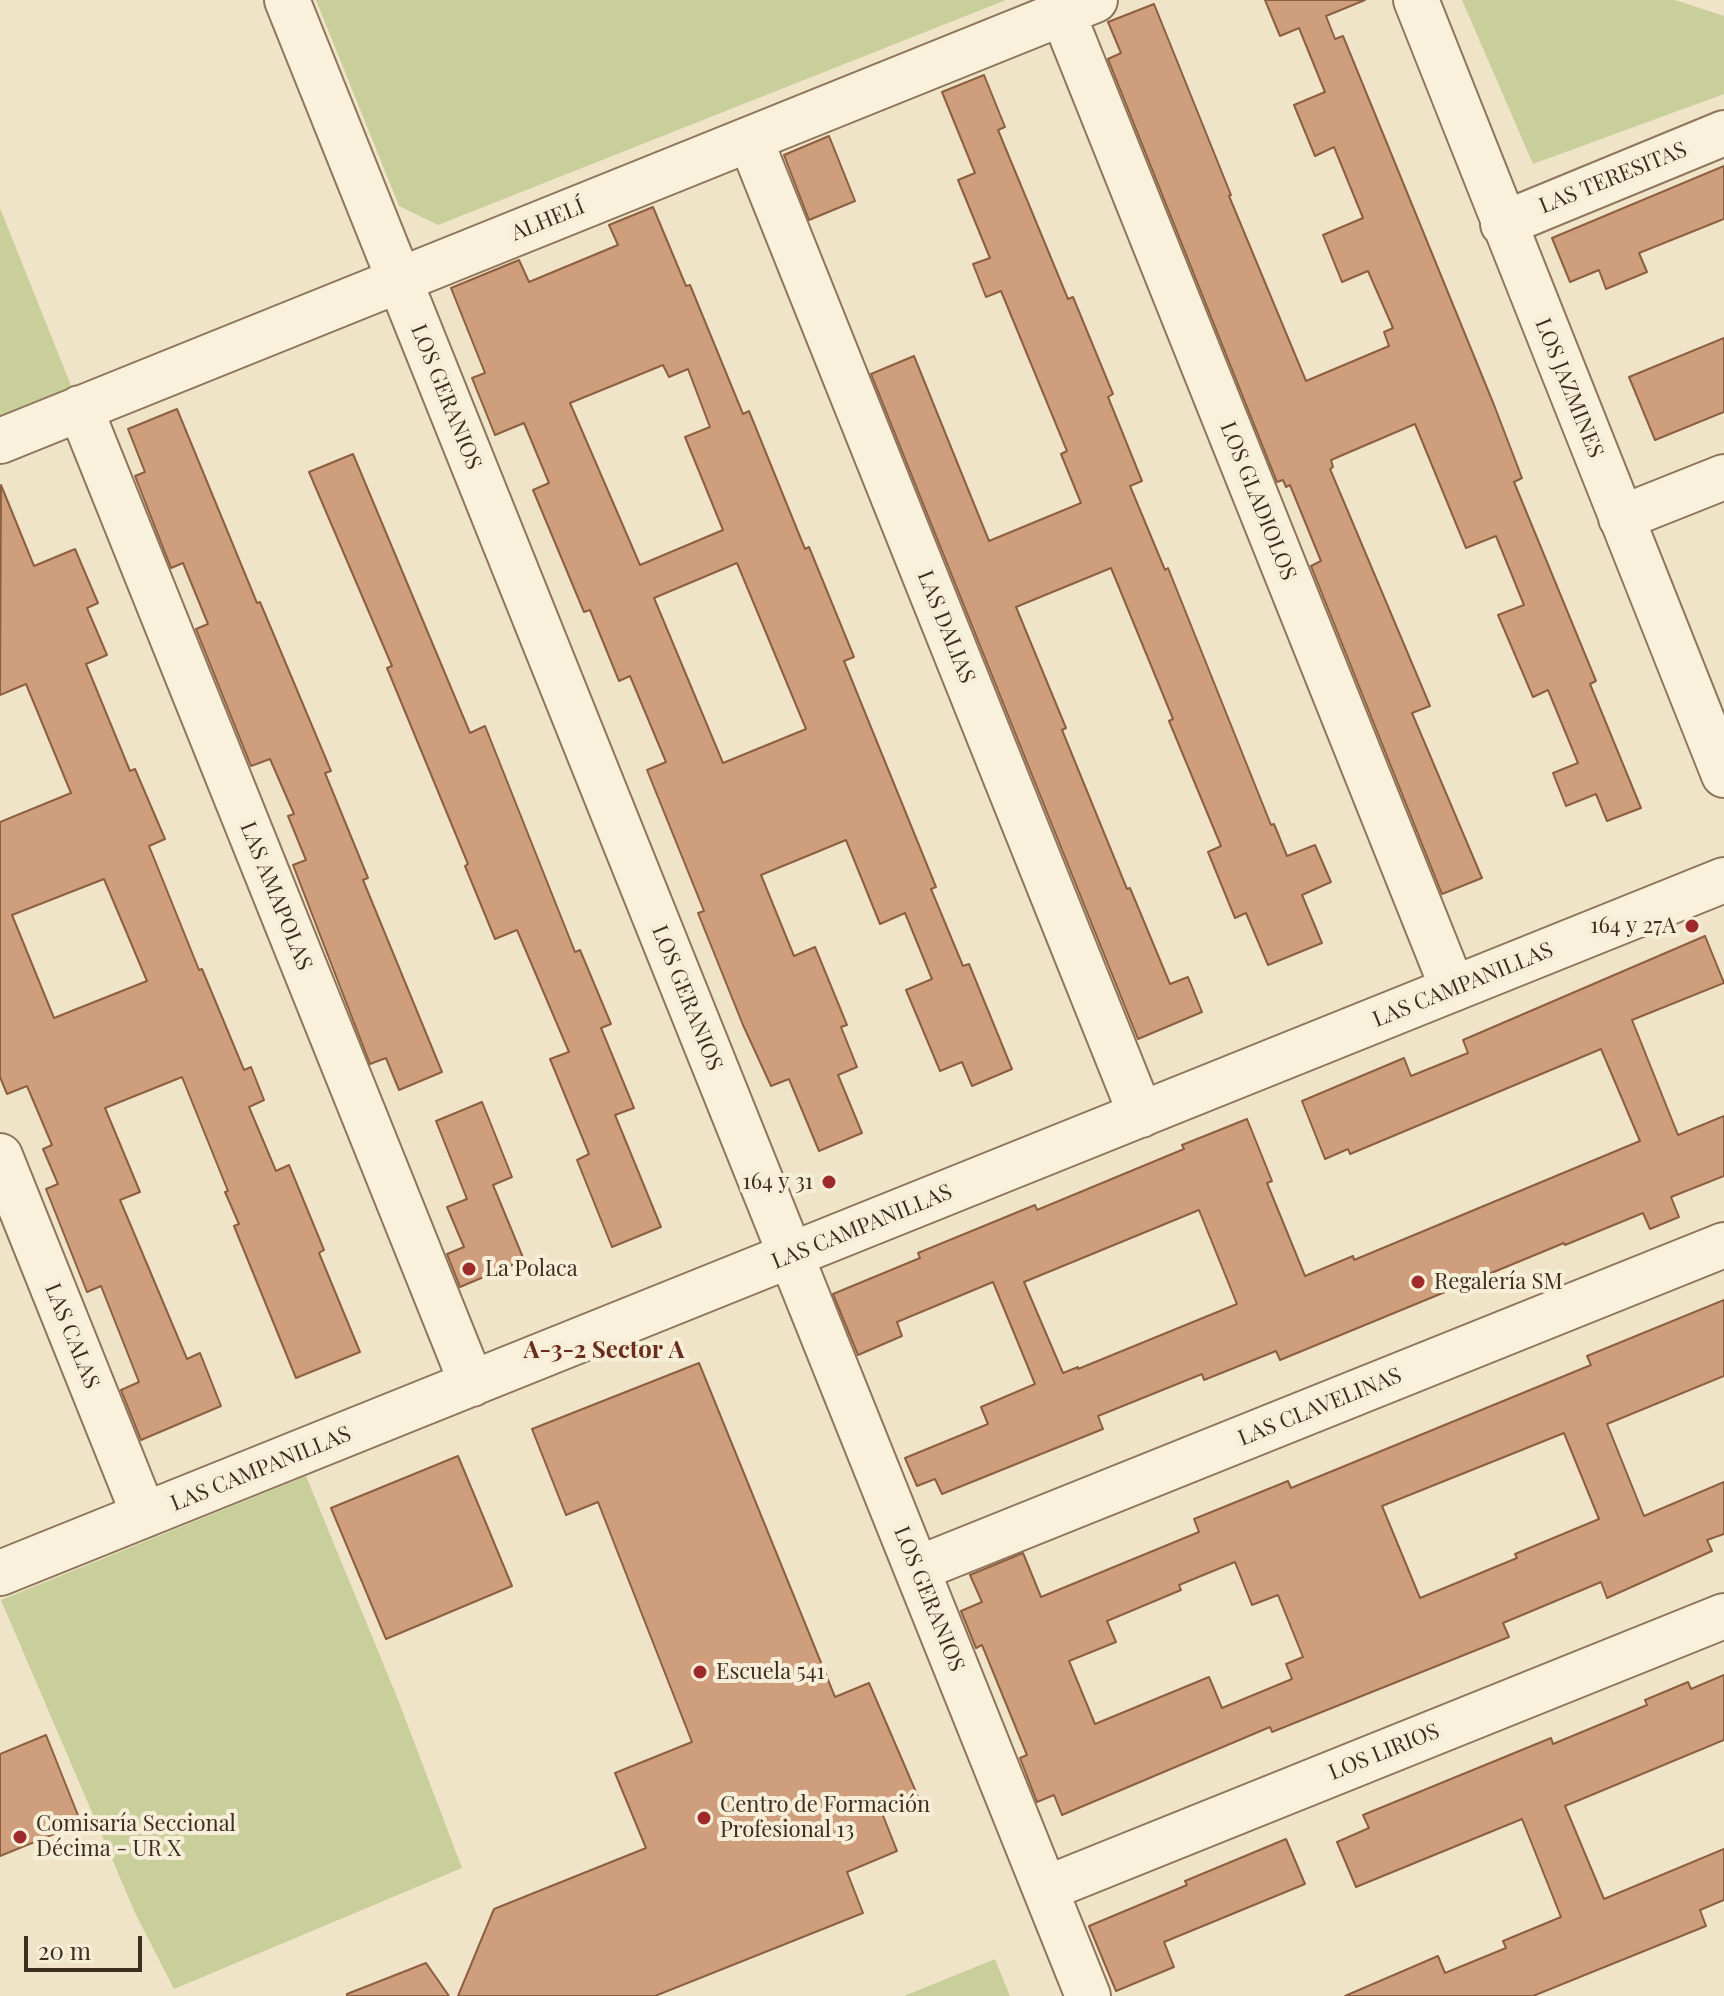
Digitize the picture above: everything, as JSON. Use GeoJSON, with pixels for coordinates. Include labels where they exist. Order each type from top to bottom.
{"type":"FeatureCollection","features":[{"type":"Feature","properties":{"kind":"street","name":"LOS GERANIOS"},"geometry":{"type":"LineString","coordinates":[[287,0],[1088,1996]]}},
{"type":"Feature","properties":{"kind":"street","name":"LOS JAZMINES"},"geometry":{"type":"LineString","coordinates":[[1416,0],[1724,775]]}},
{"type":"Feature","properties":{"kind":"street","name":"ALHELÍ"},"geometry":{"type":"LineString","coordinates":[[0,441],[1079,7]]}},
{"type":"Feature","properties":{"kind":"street","name":"LOS GLADIOLOS"},"geometry":{"type":"LineString","coordinates":[[1079,7],[1453,989]]}},
{"type":"Feature","properties":{"kind":"street","name":"LAS TERESITAS"},"geometry":{"type":"LineString","coordinates":[[1503,224],[1724,133]]}},
{"type":"Feature","properties":{"kind":"street","name":"LAS DALIAS"},"geometry":{"type":"LineString","coordinates":[[750,139],[1141,1115]]}},
{"type":"Feature","properties":{"kind":"street","name":"LAS AMAPOLAS"},"geometry":{"type":"LineString","coordinates":[[80,408],[472,1384]]}},
{"type":"Feature","properties":{"kind":"street"},"geometry":{"type":"LineString","coordinates":[[1621,518],[1724,477]]}},
{"type":"Feature","properties":{"kind":"street","name":"LAS CAMPANILLAS"},"geometry":{"type":"LineString","coordinates":[[0,1573],[1724,880]]}},
{"type":"Feature","properties":{"kind":"street","name":"LAS CALAS"},"geometry":{"type":"LineString","coordinates":[[0,1156],[144,1515]]}},
{"type":"Feature","properties":{"kind":"street","name":"LAS CLAVELINAS"},"geometry":{"type":"LineString","coordinates":[[917,1569],[1724,1245]]}},
{"type":"Feature","properties":{"kind":"street","name":"LOS LIRIOS"},"geometry":{"type":"LineString","coordinates":[[1045,1889],[1724,1616]]}},
{"type":"Feature","properties":{"kind":"green space"},"geometry":{"type":"Polygon","coordinates":[[[316,0],[1006,0],[438,225],[399,206],[316,0]]]}},
{"type":"Feature","properties":{"kind":"green space"},"geometry":{"type":"Polygon","coordinates":[[[1462,0],[1675,0],[1724,16],[1724,94],[1533,164],[1462,0]]]}},
{"type":"Feature","properties":{"kind":"green space"},"geometry":{"type":"Polygon","coordinates":[[[0,208],[80,408],[0,441],[0,208]]]}},
{"type":"Feature","properties":{"kind":"green space"},"geometry":{"type":"Polygon","coordinates":[[[306,1476],[397,1697],[462,1868],[174,1989],[136,1915],[1,1600],[306,1476]]]}},
{"type":"Feature","properties":{"kind":"green space"},"geometry":{"type":"Polygon","coordinates":[[[995,1959],[1010,1996],[904,1996],[995,1959]]]}},
{"type":"Feature","properties":{"kind":"building"},"geometry":{"type":"Polygon","coordinates":[[[1265,0],[1365,0],[1326,16],[1335,39],[1343,36],[1494,405],[1522,478],[1514,482],[1596,681],[1590,684],[1641,808],[1607,821],[1596,794],[1566,806],[1553,773],[1578,763],[1548,690],[1533,697],[1498,615],[1524,605],[1496,536],[1466,548],[1415,424],[1331,460],[1333,467],[1330,469],[1430,706],[1412,713],[1482,878],[1442,894],[1311,566],[1321,561],[1290,485],[1286,487],[1283,480],[1277,482],[1108,59],[1121,53],[1108,22],[1154,4],[1306,381],[1389,346],[1384,332],[1393,328],[1368,271],[1342,282],[1323,235],[1363,218],[1334,147],[1315,156],[1294,105],[1325,92],[1299,28],[1280,36],[1265,0]]]}},
{"type":"Feature","properties":{"kind":"building"},"geometry":{"type":"Polygon","coordinates":[[[984,75],[1005,127],[998,130],[1068,299],[1073,297],[1113,394],[1108,397],[1142,481],[1130,486],[1165,570],[1168,568],[1271,825],[1274,824],[1287,856],[1315,845],[1331,882],[1302,895],[1322,943],[1268,965],[1246,913],[1235,918],[1208,852],[1221,846],[1111,568],[1016,607],[1066,728],[1062,730],[1170,984],[1188,977],[1202,1012],[1138,1039],[871,374],[914,356],[989,541],[1081,503],[1061,454],[1067,451],[1001,291],[986,297],[973,264],[990,258],[958,180],[975,173],[942,92],[984,75]]]}},
{"type":"Feature","properties":{"kind":"building"},"geometry":{"type":"Polygon","coordinates":[[[829,136],[855,201],[809,220],[784,155],[829,136]]]}},
{"type":"Feature","properties":{"kind":"building"},"geometry":{"type":"Polygon","coordinates":[[[1724,166],[1724,219],[1639,253],[1647,272],[1606,289],[1599,270],[1570,282],[1552,238],[1724,166]]]}},
{"type":"Feature","properties":{"kind":"building"},"geometry":{"type":"Polygon","coordinates":[[[653,207],[686,286],[690,285],[743,414],[749,411],[805,549],[809,547],[854,657],[844,661],[936,887],[931,889],[963,966],[969,964],[1012,1069],[972,1086],[962,1062],[940,1071],[906,990],[932,979],[905,913],[880,924],[846,840],[761,875],[794,956],[815,947],[847,1025],[841,1027],[857,1067],[838,1075],[862,1133],[819,1151],[789,1079],[771,1086],[743,1025],[698,913],[704,911],[647,770],[666,762],[630,676],[619,681],[590,610],[584,612],[533,490],[549,483],[524,423],[495,435],[472,378],[485,373],[451,288],[519,260],[529,282],[618,245],[609,225],[653,207]],[[663,365],[570,403],[640,565],[723,530],[685,437],[710,427],[688,369],[669,377],[663,365]],[[737,563],[654,598],[723,763],[806,729],[737,563]]]}},
{"type":"Feature","properties":{"kind":"building"},"geometry":{"type":"Polygon","coordinates":[[[1724,338],[1724,412],[1655,440],[1629,377],[1724,338]]]}},
{"type":"Feature","properties":{"kind":"building"},"geometry":{"type":"Polygon","coordinates":[[[177,409],[331,771],[325,773],[368,878],[363,880],[442,1072],[399,1090],[386,1058],[370,1064],[293,865],[306,860],[288,816],[294,814],[270,759],[251,766],[196,629],[208,624],[183,563],[171,568],[135,476],[145,472],[128,429],[177,409]]]}},
{"type":"Feature","properties":{"kind":"building"},"geometry":{"type":"Polygon","coordinates":[[[353,454],[470,733],[485,726],[575,952],[580,950],[611,1024],[601,1028],[634,1108],[615,1115],[661,1227],[612,1247],[577,1160],[589,1154],[550,1059],[569,1052],[517,930],[495,939],[465,866],[468,864],[387,668],[392,666],[309,472],[353,454]]]}},
{"type":"Feature","properties":{"kind":"building"},"geometry":{"type":"Polygon","coordinates":[[[1,485],[34,566],[75,549],[98,603],[87,608],[107,655],[86,664],[130,771],[135,769],[165,839],[149,846],[244,1070],[251,1067],[264,1100],[249,1107],[276,1171],[289,1165],[324,1250],[319,1253],[360,1352],[296,1378],[234,1226],[239,1224],[225,1192],[228,1191],[182,1077],[105,1108],[140,1192],[120,1200],[187,1359],[200,1353],[221,1406],[141,1440],[121,1390],[139,1382],[101,1286],[87,1292],[46,1189],[58,1184],[43,1149],[52,1145],[27,1086],[7,1094],[0,1077],[0,822],[71,793],[26,684],[0,695],[1,485]],[[104,879],[12,915],[54,1018],[147,981],[104,879]]]}},
{"type":"Feature","properties":{"kind":"building"},"geometry":{"type":"Polygon","coordinates":[[[1705,936],[1724,983],[1632,1020],[1678,1135],[1724,1116],[1724,1176],[1671,1197],[1679,1217],[1650,1229],[1643,1213],[1280,1360],[1276,1351],[1204,1380],[1202,1374],[1098,1416],[1103,1429],[942,1494],[935,1479],[917,1486],[905,1458],[988,1424],[981,1407],[1035,1384],[993,1282],[897,1322],[902,1336],[858,1355],[833,1294],[920,1258],[918,1253],[1035,1205],[1037,1210],[1184,1149],[1182,1145],[1247,1119],[1272,1181],[1267,1183],[1305,1276],[1353,1256],[1354,1260],[1640,1141],[1601,1049],[1350,1154],[1348,1149],[1325,1159],[1302,1101],[1404,1058],[1411,1076],[1468,1053],[1463,1040],[1705,936]],[[1199,1210],[1024,1282],[1063,1373],[1237,1304],[1199,1210]]]}},
{"type":"Feature","properties":{"kind":"building"},"geometry":{"type":"Polygon","coordinates":[[[482,1102],[512,1177],[493,1185],[524,1260],[460,1287],[447,1254],[464,1247],[447,1207],[467,1199],[436,1121],[482,1102]]]}},
{"type":"Feature","properties":{"kind":"building"},"geometry":{"type":"Polygon","coordinates":[[[1724,1300],[1724,1376],[1607,1424],[1644,1516],[1724,1482],[1724,1534],[1707,1540],[1712,1551],[1607,1598],[1601,1582],[1503,1623],[1509,1637],[1272,1732],[1270,1727],[1062,1815],[1054,1795],[1037,1802],[1020,1758],[1027,1755],[982,1645],[976,1648],[961,1611],[982,1602],[970,1575],[1023,1553],[1041,1597],[1199,1532],[1194,1519],[1288,1481],[1291,1488],[1591,1365],[1587,1356],[1724,1300]],[[1564,1433],[1382,1506],[1420,1598],[1517,1558],[1515,1554],[1599,1519],[1564,1433]],[[1235,1562],[1179,1585],[1181,1590],[1107,1621],[1116,1642],[1069,1661],[1095,1724],[1209,1677],[1222,1708],[1292,1679],[1286,1664],[1303,1657],[1278,1595],[1252,1605],[1235,1562]]]}},
{"type":"Feature","properties":{"kind":"building"},"geometry":{"type":"Polygon","coordinates":[[[699,1363],[835,1697],[869,1683],[919,1799],[880,1808],[897,1851],[847,1872],[863,1913],[655,1996],[458,1996],[494,1909],[646,1848],[615,1773],[692,1742],[598,1502],[566,1515],[532,1429],[699,1363]]]}},
{"type":"Feature","properties":{"kind":"building"},"geometry":{"type":"Polygon","coordinates":[[[458,1456],[512,1586],[386,1639],[331,1508],[458,1456]]]}},
{"type":"Feature","properties":{"kind":"building"},"geometry":{"type":"Polygon","coordinates":[[[1724,1675],[1724,1740],[1565,1806],[1604,1899],[1724,1849],[1724,1900],[1700,1910],[1706,1926],[1533,1996],[1345,1996],[1438,1956],[1445,1973],[1506,1948],[1503,1941],[1561,1917],[1522,1819],[1356,1887],[1337,1842],[1369,1828],[1363,1815],[1551,1738],[1553,1744],[1647,1705],[1645,1700],[1688,1682],[1691,1689],[1724,1675]]]}},
{"type":"Feature","properties":{"kind":"building"},"geometry":{"type":"Polygon","coordinates":[[[46,1735],[81,1823],[0,1856],[0,1754],[46,1735]]]}},
{"type":"Feature","properties":{"kind":"building"},"geometry":{"type":"Polygon","coordinates":[[[1286,1839],[1305,1884],[1164,1942],[1174,1967],[1116,1991],[1089,1926],[1286,1839]]]}},
{"type":"Feature","properties":{"kind":"building"},"geometry":{"type":"Polygon","coordinates":[[[426,1963],[449,1996],[347,1996],[347,1994],[426,1963]]]}},
{"type":"Feature","properties":{"kind":"place","name":"164 y 27A"},"geometry":{"type":"Point","coordinates":[1692,926]}},
{"type":"Feature","properties":{"kind":"place","name":"164 y 31"},"geometry":{"type":"Point","coordinates":[829,1182]}},
{"type":"Feature","properties":{"kind":"place","name":"La Polaca"},"geometry":{"type":"Point","coordinates":[469,1269]}},
{"type":"Feature","properties":{"kind":"place","name":"Regalería SM"},"geometry":{"type":"Point","coordinates":[1418,1282]}},
{"type":"Feature","properties":{"kind":"place","name":"Escuela 541"},"geometry":{"type":"Point","coordinates":[700,1672]}},
{"type":"Feature","properties":{"kind":"place","name":"Centro de Formación Profesional 13"},"geometry":{"type":"Point","coordinates":[704,1818]}},
{"type":"Feature","properties":{"kind":"place","name":"Comisaría Seccional Décima - UR X"},"geometry":{"type":"Point","coordinates":[20,1837]}},
{"type":"Feature","properties":{"kind":"district","name":"A-3-2 Sector A"},"geometry":{"type":"Point","coordinates":[604,1351]}}]}
